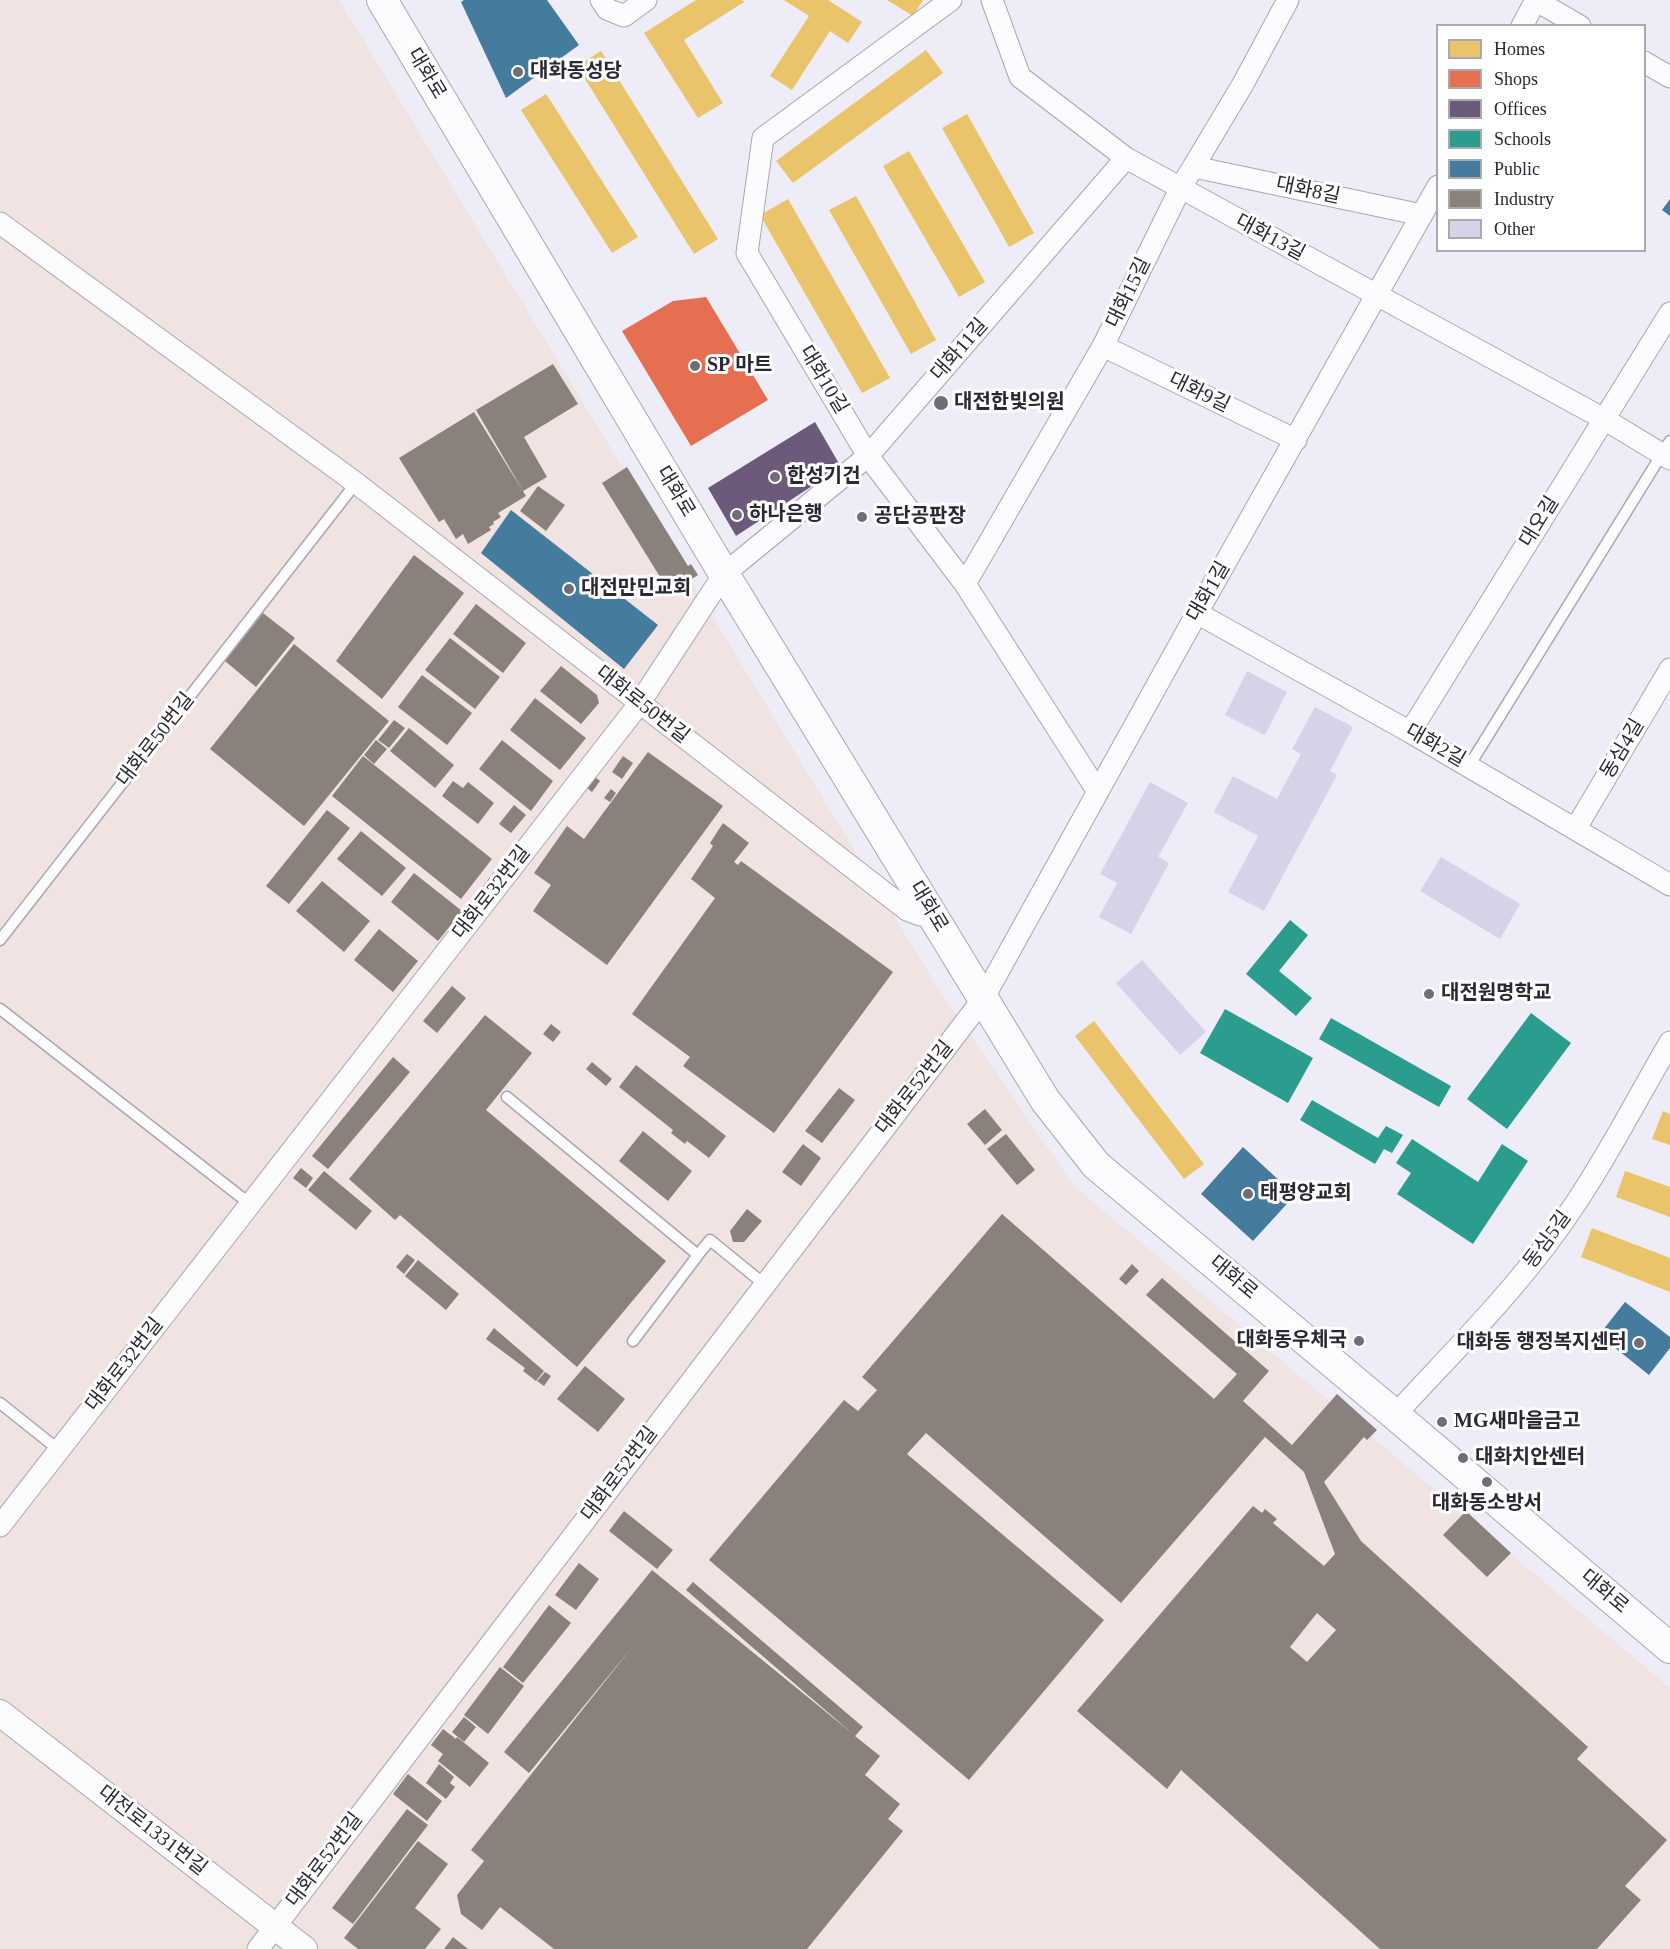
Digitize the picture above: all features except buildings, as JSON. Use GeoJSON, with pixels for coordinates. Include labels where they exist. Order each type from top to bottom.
{"type":"FeatureCollection","features":[{"type":"Feature","properties":{"kind":"main road","name":"대화로"},"geometry":{"type":"LineString","coordinates":[[382,0],[724,574],[1045,1100],[1096,1165],[1670,1648]]}},
{"type":"Feature","properties":{"kind":"street"},"geometry":{"type":"LineString","coordinates":[[601,0],[607,9],[624,16],[646,0]]}},
{"type":"Feature","properties":{"kind":"street","name":"대화10길"},"geometry":{"type":"LineString","coordinates":[[951,0],[763,138],[747,253],[868,456],[965,584],[1098,792]]}},
{"type":"Feature","properties":{"kind":"street","name":"대화13길"},"geometry":{"type":"LineString","coordinates":[[992,0],[1020,77],[1126,158],[1604,419],[1667,451]]}},
{"type":"Feature","properties":{"kind":"street","name":"대화15길"},"geometry":{"type":"LineString","coordinates":[[965,584],[1103,346],[1180,189],[1288,0]]}},
{"type":"Feature","properties":{"kind":"street"},"geometry":{"type":"LineString","coordinates":[[1523,24],[1535,0],[1577,24]]}},
{"type":"Feature","properties":{"kind":"street"},"geometry":{"type":"LineString","coordinates":[[1646,63],[1670,77]]}},
{"type":"Feature","properties":{"kind":"street","name":"대화11길"},"geometry":{"type":"LineString","coordinates":[[724,574],[868,456],[1126,158]]}},
{"type":"Feature","properties":{"kind":"street","name":"대화8길"},"geometry":{"type":"LineString","coordinates":[[1194,167],[1422,215]]}},
{"type":"Feature","properties":{"kind":"street","name":"대화1길"},"geometry":{"type":"LineString","coordinates":[[984,999],[1197,613],[1436,188]]}},
{"type":"Feature","properties":{"kind":"street","name":"대화로50번길"},"geometry":{"type":"LineString","coordinates":[[0,222],[356,483],[907,910],[920,915],[932,915]]}},
{"type":"Feature","properties":{"kind":"street","name":"대오길"},"geometry":{"type":"LineString","coordinates":[[1410,732],[1670,313]]}},
{"type":"Feature","properties":{"kind":"street","name":"대화9길"},"geometry":{"type":"LineString","coordinates":[[1103,346],[1296,440]]}},
{"type":"Feature","properties":{"kind":"street","name":"대화로32번길"},"geometry":{"type":"LineString","coordinates":[[0,1526],[639,704],[724,574]]}},
{"type":"Feature","properties":{"kind":"street","name":"대화2길"},"geometry":{"type":"LineString","coordinates":[[1197,613],[1410,732],[1670,885]]}},
{"type":"Feature","properties":{"kind":"street","name":"동심4길"},"geometry":{"type":"LineString","coordinates":[[1576,828],[1670,669]]}},
{"type":"Feature","properties":{"kind":"street","name":"대화로52번길"},"geometry":{"type":"LineString","coordinates":[[258,1949],[984,999]]}},
{"type":"Feature","properties":{"kind":"street","name":"동심5길"},"geometry":{"type":"LineString","coordinates":[[1395,1415],[1528,1269],[1556,1232],[1605,1154],[1670,1041]]}},
{"type":"Feature","properties":{"kind":"street","name":"대전로1331번길"},"geometry":{"type":"LineString","coordinates":[[0,1713],[304,1949]]}},
{"type":"Feature","properties":{"kind":"lane"},"geometry":{"type":"LineString","coordinates":[[1469,766],[1667,451]]}},
{"type":"Feature","properties":{"kind":"lane","name":"대화로50번길"},"geometry":{"type":"LineString","coordinates":[[0,940],[356,483]]}},
{"type":"Feature","properties":{"kind":"lane"},"geometry":{"type":"LineString","coordinates":[[0,1009],[250,1204]]}},
{"type":"Feature","properties":{"kind":"lane"},"geometry":{"type":"LineString","coordinates":[[507,1097],[699,1255]]}},
{"type":"Feature","properties":{"kind":"lane"},"geometry":{"type":"LineString","coordinates":[[633,1341],[710,1240],[764,1284]]}},
{"type":"Feature","properties":{"kind":"lane"},"geometry":{"type":"LineString","coordinates":[[0,1403],[59,1450]]}},
{"type":"Feature","properties":{"kind":"shaded area"},"geometry":{"type":"Polygon","coordinates":[[[0,0],[339,0],[936,985],[1074,1186],[1670,1688],[1670,1949],[0,1949],[0,0]]]}},
{"type":"Feature","properties":{"kind":"place","name":"대화동성당"},"geometry":{"type":"Point","coordinates":[518,72]}},
{"type":"Feature","properties":{"kind":"place","name":"SP 마트"},"geometry":{"type":"Point","coordinates":[695,366]}},
{"type":"Feature","properties":{"kind":"place","name":"대전한빛의원"},"geometry":{"type":"Point","coordinates":[941,403]}},
{"type":"Feature","properties":{"kind":"place","name":"한성기건"},"geometry":{"type":"Point","coordinates":[775,477]}},
{"type":"Feature","properties":{"kind":"place","name":"하나은행"},"geometry":{"type":"Point","coordinates":[737,515]}},
{"type":"Feature","properties":{"kind":"place","name":"공단공판장"},"geometry":{"type":"Point","coordinates":[862,517]}},
{"type":"Feature","properties":{"kind":"place","name":"대전만민교회"},"geometry":{"type":"Point","coordinates":[569,589]}},
{"type":"Feature","properties":{"kind":"place","name":"대전원명학교"},"geometry":{"type":"Point","coordinates":[1429,994]}},
{"type":"Feature","properties":{"kind":"place","name":"태평양교회"},"geometry":{"type":"Point","coordinates":[1248,1194]}},
{"type":"Feature","properties":{"kind":"place","name":"대화동우체국"},"geometry":{"type":"Point","coordinates":[1359,1341]}},
{"type":"Feature","properties":{"kind":"place","name":"대화동 행정복지센터"},"geometry":{"type":"Point","coordinates":[1639,1343]}},
{"type":"Feature","properties":{"kind":"place","name":"MG새마을금고"},"geometry":{"type":"Point","coordinates":[1442,1422]}},
{"type":"Feature","properties":{"kind":"place","name":"대화치안센터"},"geometry":{"type":"Point","coordinates":[1463,1458]}},
{"type":"Feature","properties":{"kind":"place","name":"대화동소방서"},"geometry":{"type":"Point","coordinates":[1487,1482]}}]}
